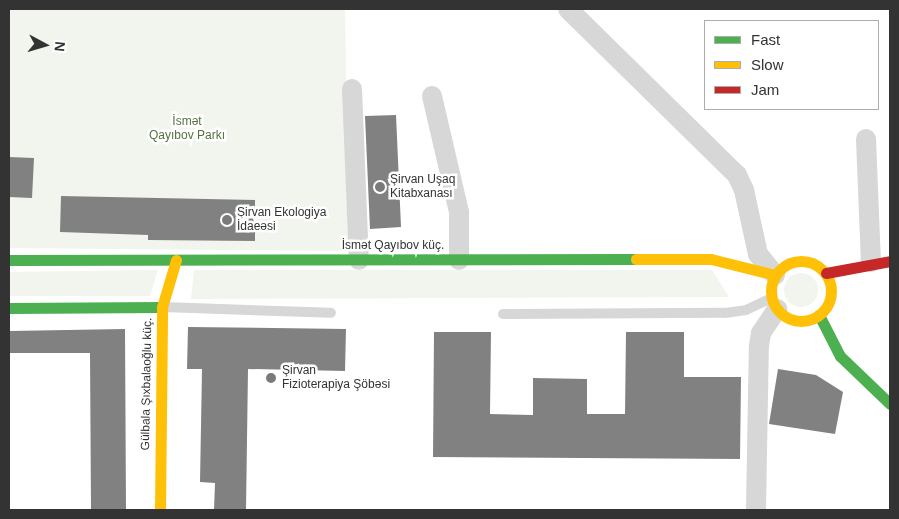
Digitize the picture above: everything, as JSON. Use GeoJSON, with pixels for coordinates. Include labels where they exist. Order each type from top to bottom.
{"type":"FeatureCollection","features":[{"type":"Feature","properties":{"kind":"street"},"geometry":{"type":"LineString","coordinates":[[568,9],[737,175],[744,190],[758,254],[776,275]]}},
{"type":"Feature","properties":{"kind":"street"},"geometry":{"type":"LineString","coordinates":[[352,89],[359,260]]}},
{"type":"Feature","properties":{"kind":"street"},"geometry":{"type":"LineString","coordinates":[[432,96],[459,212],[459,260]]}},
{"type":"Feature","properties":{"kind":"street"},"geometry":{"type":"LineString","coordinates":[[826,273],[881,262],[866,139]]}},
{"type":"Feature","properties":{"kind":"street","name":"İsmət Qayıbov küç."},"geometry":{"type":"LineString","coordinates":[[9,260],[711,259],[776,275]]}},
{"type":"Feature","properties":{"kind":"street","name":"Gülbala Şıxbalaoğlu küç."},"geometry":{"type":"LineString","coordinates":[[160,510],[162,307],[176,260]]}},
{"type":"Feature","properties":{"kind":"street"},"geometry":{"type":"LineString","coordinates":[[756,510],[759,346],[761,333],[774,303],[776,275],[783,266],[806,260],[826,273],[831,295],[819,315],[796,321],[774,303]]}},
{"type":"Feature","properties":{"kind":"street"},"geometry":{"type":"LineString","coordinates":[[9,308],[162,307]]}},
{"type":"Feature","properties":{"kind":"street"},"geometry":{"type":"LineString","coordinates":[[819,315],[840,356],[890,404]]}},
{"type":"Feature","properties":{"kind":"lane"},"geometry":{"type":"LineString","coordinates":[[503,314],[725,313],[774,303]]}},
{"type":"Feature","properties":{"kind":"lane"},"geometry":{"type":"LineString","coordinates":[[162,307],[331,313]]}},
{"type":"Feature","properties":{"kind":"green space","name":"İsmət Qayıbov Parkı"},"geometry":{"type":"Polygon","coordinates":[[[9,9],[345,9],[349,251],[9,248],[9,9]]]}},
{"type":"Feature","properties":{"kind":"green space"},"geometry":{"type":"Polygon","coordinates":[[[158,270],[150,296],[9,296],[9,272],[158,270]]]}},
{"type":"Feature","properties":{"kind":"green space"},"geometry":{"type":"Polygon","coordinates":[[[194,270],[712,270],[729,297],[191,299],[194,270]]]}},
{"type":"Feature","properties":{"kind":"green space"},"geometry":{"type":"Polygon","coordinates":[[[801,273],[813,278],[818,290],[813,302],[801,307],[789,302],[784,290],[789,278],[801,273]]]}},
{"type":"Feature","properties":{"kind":"building"},"geometry":{"type":"Polygon","coordinates":[[[396,115],[401,227],[370,229],[365,116],[396,115]]]}},
{"type":"Feature","properties":{"kind":"building"},"geometry":{"type":"Polygon","coordinates":[[[9,157],[34,158],[32,198],[9,197],[9,157]]]}},
{"type":"Feature","properties":{"kind":"building"},"geometry":{"type":"Polygon","coordinates":[[[61,196],[255,200],[255,241],[148,240],[148,235],[60,232],[61,196]]]}},
{"type":"Feature","properties":{"kind":"building"},"geometry":{"type":"Polygon","coordinates":[[[188,327],[346,329],[345,371],[248,369],[246,510],[214,510],[215,483],[200,482],[202,369],[187,369],[188,327]]]}},
{"type":"Feature","properties":{"kind":"building"},"geometry":{"type":"Polygon","coordinates":[[[125,329],[126,510],[91,510],[90,353],[9,353],[9,331],[125,329]]]}},
{"type":"Feature","properties":{"kind":"building"},"geometry":{"type":"Polygon","coordinates":[[[434,332],[491,332],[490,414],[533,415],[533,378],[587,379],[587,414],[625,414],[626,332],[684,332],[684,377],[741,377],[740,459],[433,457],[434,332]]]}},
{"type":"Feature","properties":{"kind":"building"},"geometry":{"type":"Polygon","coordinates":[[[778,369],[816,375],[843,392],[835,434],[769,424],[778,369]]]}},
{"type":"Feature","properties":{"kind":"traffic: fast"},"geometry":{"type":"LineString","coordinates":[[9,260],[636,259]]}},
{"type":"Feature","properties":{"kind":"traffic: fast"},"geometry":{"type":"LineString","coordinates":[[9,308],[162,307]]}},
{"type":"Feature","properties":{"kind":"traffic: fast"},"geometry":{"type":"LineString","coordinates":[[819,315],[840,356],[890,404]]}},
{"type":"Feature","properties":{"kind":"traffic: slow"},"geometry":{"type":"LineString","coordinates":[[636,259],[711,259],[775,275]]}},
{"type":"Feature","properties":{"kind":"traffic: slow"},"geometry":{"type":"LineString","coordinates":[[160,510],[162,307],[176,260]]}},
{"type":"Feature","properties":{"kind":"traffic: slow"},"geometry":{"type":"LineString","coordinates":[[795,261],[807,261],[818,266],[826,274],[831,285],[831,291],[829,303],[818,316],[807,321],[795,321],[784,316],[776,308],[771,297],[771,285],[776,274],[784,266],[795,261]]}},
{"type":"Feature","properties":{"kind":"traffic: jam"},"geometry":{"type":"LineString","coordinates":[[826,273],[890,261]]}},
{"type":"Feature","properties":{"kind":"place","name":"Şirvan Uşaq Kitabxanası"},"geometry":{"type":"Point","coordinates":[380,187]}},
{"type":"Feature","properties":{"kind":"place","name":"Şirvan Ekologiya İdaeəsi"},"geometry":{"type":"Point","coordinates":[227,220]}},
{"type":"Feature","properties":{"kind":"place","name":"Şirvan Fizioterapiya Şöbəsi"},"geometry":{"type":"Point","coordinates":[271,378]}}]}
